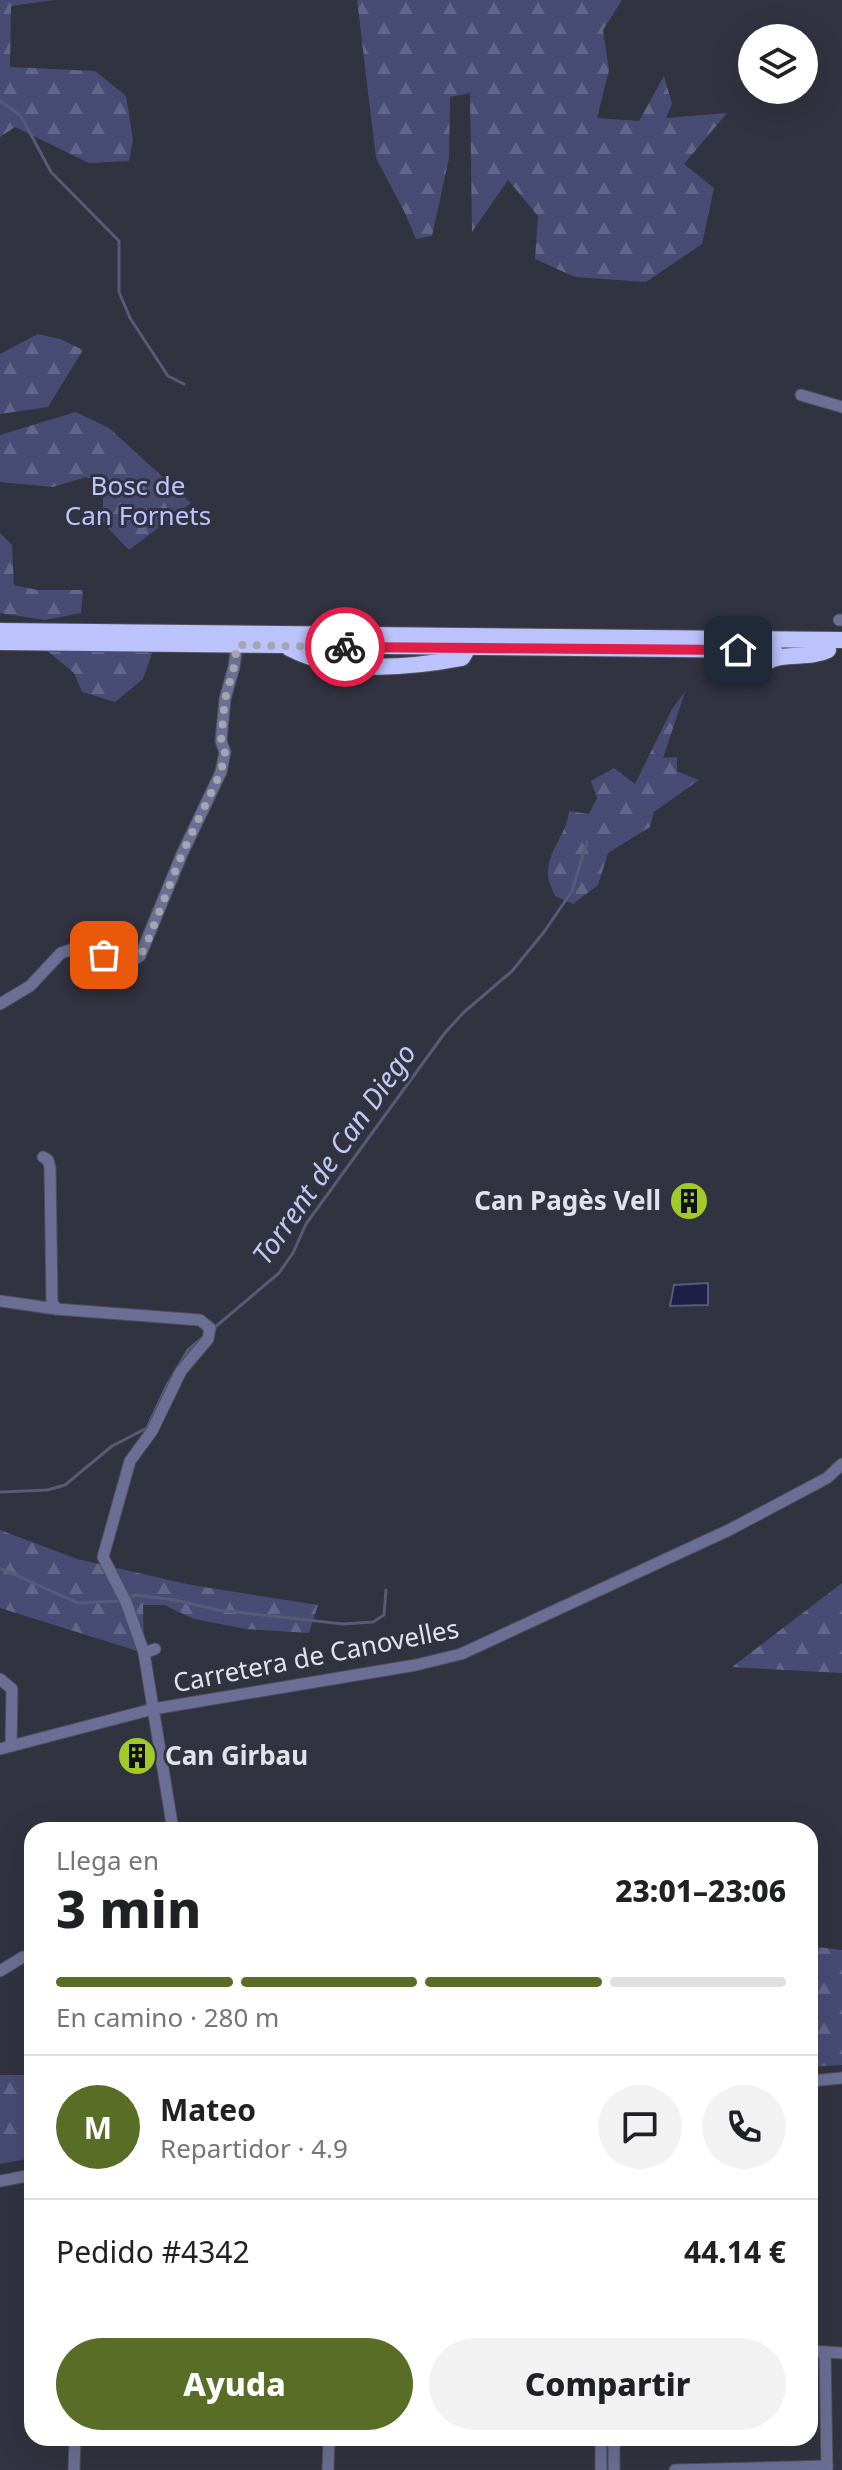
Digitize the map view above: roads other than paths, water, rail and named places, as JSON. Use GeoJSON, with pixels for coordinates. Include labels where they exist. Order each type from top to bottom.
{"type":"FeatureCollection","features":[{"type":"Feature","properties":{"kind":"highway"},"geometry":{"type":"LineString","coordinates":[[0,631],[842,640]]}},
{"type":"Feature","properties":{"kind":"highway"},"geometry":{"type":"LineString","coordinates":[[0,642],[284,646],[308,659],[352,665],[418,666],[462,658],[468,648],[699,649],[723,657],[755,657],[765,663],[773,658],[816,656],[835,650]]}},
{"type":"Feature","properties":{"kind":"street"},"geometry":{"type":"LineString","coordinates":[[801,395],[842,407]]}},
{"type":"Feature","properties":{"kind":"street"},"geometry":{"type":"LineString","coordinates":[[0,1004],[30,986],[61,953],[76,948],[132,961],[140,956],[182,854],[221,772],[225,752],[221,741],[225,699],[237,645]]}},
{"type":"Feature","properties":{"kind":"street"},"geometry":{"type":"LineString","coordinates":[[43,1157],[48,1160],[50,1168],[52,1302],[56,1309]]}},
{"type":"Feature","properties":{"kind":"street"},"geometry":{"type":"LineString","coordinates":[[0,1301],[56,1309],[200,1320],[210,1328],[208,1339],[181,1371],[152,1431],[130,1461],[103,1557],[149,1651],[153,1709],[172,1822]]}},
{"type":"Feature","properties":{"kind":"street","name":"Carretera de Canovelles"},"geometry":{"type":"LineString","coordinates":[[6,1747],[153,1709],[416,1665],[461,1654],[729,1530],[827,1478],[842,1464]]}},
{"type":"Feature","properties":{"kind":"street"},"geometry":{"type":"LineString","coordinates":[[0,1679],[12,1689],[6,1747]]}},
{"type":"Feature","properties":{"kind":"street"},"geometry":{"type":"LineString","coordinates":[[0,1971],[24,1957]]}},
{"type":"Feature","properties":{"kind":"street"},"geometry":{"type":"LineString","coordinates":[[818,2080],[842,2078]]}},
{"type":"Feature","properties":{"kind":"street"},"geometry":{"type":"LineString","coordinates":[[0,2181],[24,2176]]}},
{"type":"Feature","properties":{"kind":"street"},"geometry":{"type":"LineString","coordinates":[[818,2352],[842,2353]]}},
{"type":"Feature","properties":{"kind":"street"},"geometry":{"type":"LineString","coordinates":[[675,2470],[827,2468],[825,2352]]}},
{"type":"Feature","properties":{"kind":"street"},"geometry":{"type":"LineString","coordinates":[[74,2470],[75,2446]]}},
{"type":"Feature","properties":{"kind":"street"},"geometry":{"type":"LineString","coordinates":[[328,2470],[329,2446]]}},
{"type":"Feature","properties":{"kind":"street"},"geometry":{"type":"LineString","coordinates":[[601,2446],[601,2470]]}},
{"type":"Feature","properties":{"kind":"street"},"geometry":{"type":"LineString","coordinates":[[614,2446],[614,2470]]}},
{"type":"Feature","properties":{"kind":"waterway"},"geometry":{"type":"LineString","coordinates":[[0,101],[21,116],[51,172],[119,241],[119,292],[130,318],[168,376],[184,384]]}},
{"type":"Feature","properties":{"kind":"waterway","name":"Torrent de Can Diego"},"geometry":{"type":"LineString","coordinates":[[214,1328],[279,1273],[293,1253],[306,1224],[444,1034],[463,1013],[512,971],[544,932],[572,891],[587,842]]}},
{"type":"Feature","properties":{"kind":"waterway","name":"Torrent de Can Diego"},"geometry":{"type":"LineString","coordinates":[[0,1492],[47,1490],[65,1485],[112,1446],[147,1428],[188,1350],[202,1338]]}},
{"type":"Feature","properties":{"kind":"waterway"},"geometry":{"type":"LineString","coordinates":[[0,1568],[78,1603],[119,1601],[136,1595],[218,1610],[343,1624],[373,1622],[384,1615],[386,1590]]}},
{"type":"Feature","properties":{"kind":"place","name":"Can Pagès Vell"},"geometry":{"type":"Point","coordinates":[689,1201]}},
{"type":"Feature","properties":{"kind":"place","name":"Can Girbau"},"geometry":{"type":"Point","coordinates":[137,1756]}},
{"type":"Feature","properties":{"kind":"park label","name":"Bosc de Can Fornets"},"geometry":{"type":"Point","coordinates":[138,501]}}]}
